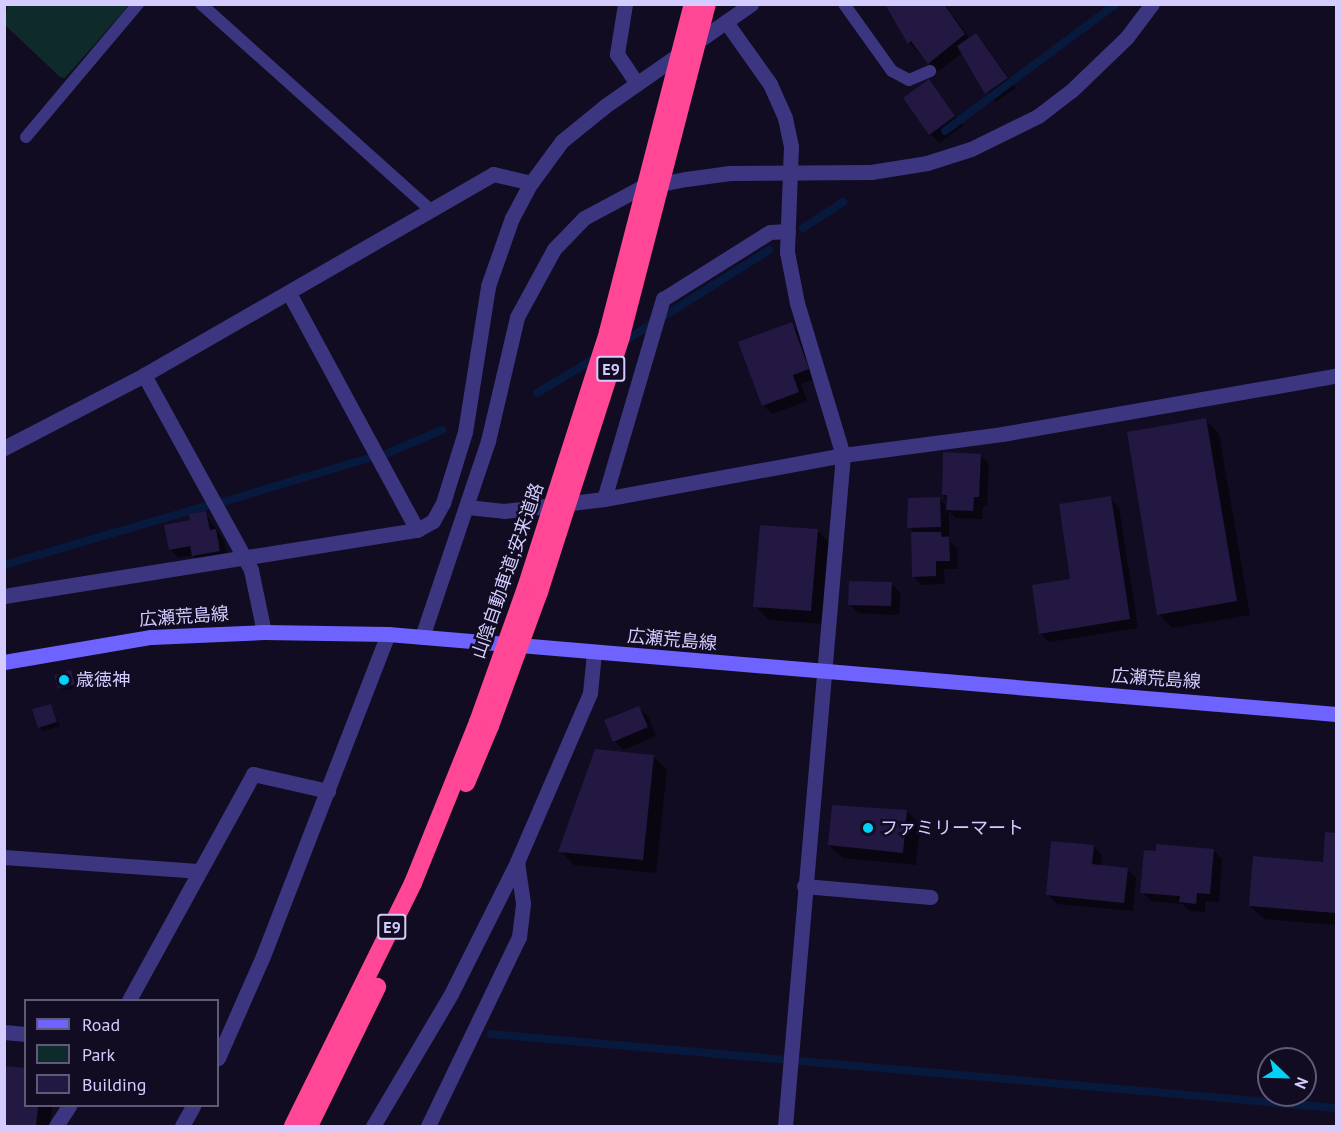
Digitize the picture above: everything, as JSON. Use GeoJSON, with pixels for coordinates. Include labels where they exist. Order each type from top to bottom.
{"type":"FeatureCollection","features":[{"type":"Feature","properties":{"kind":"highway","name":"山陰自動車道;安来道路"},"geometry":{"type":"LineString","coordinates":[[293,1126],[413,883],[484,724],[608,332],[693,4]]}},
{"type":"Feature","properties":{"kind":"highway","name":"山陰自動車道;安来道路"},"geometry":{"type":"LineString","coordinates":[[309,1126],[351,1045],[539,592],[621,336],[707,4]]}},
{"type":"Feature","properties":{"kind":"main road","name":"広瀬荒島線"},"geometry":{"type":"LineString","coordinates":[[5,661],[151,637],[264,632],[388,634],[823,673],[1336,714]]}},
{"type":"Feature","properties":{"kind":"street"},"geometry":{"type":"LineString","coordinates":[[625,4],[617,54],[637,84]]}},
{"type":"Feature","properties":{"kind":"street"},"geometry":{"type":"LineString","coordinates":[[4,597],[242,556],[417,530],[433,521],[443,502],[465,432],[488,286],[512,218],[531,183],[562,141],[637,84],[751,4]]}},
{"type":"Feature","properties":{"kind":"street"},"geometry":{"type":"LineString","coordinates":[[422,637],[468,507],[488,441],[517,317],[554,249],[584,218],[640,188],[729,173],[872,172],[910,166],[988,142],[1038,116],[1088,78],[1152,4]]}},
{"type":"Feature","properties":{"kind":"street"},"geometry":{"type":"LineString","coordinates":[[726,22],[771,84],[785,118],[791,146],[787,252],[797,303],[843,455],[785,1126]]}},
{"type":"Feature","properties":{"kind":"street"},"geometry":{"type":"LineString","coordinates":[[4,448],[144,375],[493,174],[531,183]]}},
{"type":"Feature","properties":{"kind":"street"},"geometry":{"type":"LineString","coordinates":[[604,499],[663,299],[770,232],[788,231]]}},
{"type":"Feature","properties":{"kind":"street"},"geometry":{"type":"LineString","coordinates":[[289,293],[417,530]]}},
{"type":"Feature","properties":{"kind":"street"},"geometry":{"type":"LineString","coordinates":[[144,375],[251,570],[264,632]]}},
{"type":"Feature","properties":{"kind":"street"},"geometry":{"type":"LineString","coordinates":[[468,507],[504,511],[604,499],[843,455],[1002,434],[1336,376]]}},
{"type":"Feature","properties":{"kind":"street"},"geometry":{"type":"LineString","coordinates":[[219,1056],[242,1007],[388,634]]}},
{"type":"Feature","properties":{"kind":"street"},"geometry":{"type":"LineString","coordinates":[[373,1126],[451,994],[517,862],[590,693],[594,653]]}},
{"type":"Feature","properties":{"kind":"street"},"geometry":{"type":"LineString","coordinates":[[130,999],[197,871],[253,774],[328,791]]}},
{"type":"Feature","properties":{"kind":"street"},"geometry":{"type":"LineString","coordinates":[[4,857],[197,871]]}},
{"type":"Feature","properties":{"kind":"street"},"geometry":{"type":"LineString","coordinates":[[428,1126],[519,936],[523,903],[517,862]]}},
{"type":"Feature","properties":{"kind":"street"},"geometry":{"type":"LineString","coordinates":[[804,886],[931,897]]}},
{"type":"Feature","properties":{"kind":"street"},"geometry":{"type":"LineString","coordinates":[[4,1032],[24,1034]]}},
{"type":"Feature","properties":{"kind":"street"},"geometry":{"type":"LineString","coordinates":[[56,1126],[68,1107]]}},
{"type":"Feature","properties":{"kind":"street"},"geometry":{"type":"LineString","coordinates":[[182,1126],[192,1107]]}},
{"type":"Feature","properties":{"kind":"lane"},"geometry":{"type":"LineString","coordinates":[[26,137],[138,4]]}},
{"type":"Feature","properties":{"kind":"lane"},"geometry":{"type":"LineString","coordinates":[[201,4],[432,211]]}},
{"type":"Feature","properties":{"kind":"lane"},"geometry":{"type":"LineString","coordinates":[[844,4],[892,71],[909,80],[930,71]]}},
{"type":"Feature","properties":{"kind":"green space"},"geometry":{"type":"Polygon","coordinates":[[[7,4],[129,5],[65,78],[60,77],[5,25],[7,4]]]}},
{"type":"Feature","properties":{"kind":"building"},"geometry":{"type":"Polygon","coordinates":[[[885,4],[944,4],[965,34],[928,64],[911,41],[908,44],[885,4]]]}},
{"type":"Feature","properties":{"kind":"building"},"geometry":{"type":"Polygon","coordinates":[[[976,33],[1008,78],[985,94],[957,46],[976,33]]]}},
{"type":"Feature","properties":{"kind":"building"},"geometry":{"type":"Polygon","coordinates":[[[929,79],[955,116],[929,135],[903,98],[929,79]]]}},
{"type":"Feature","properties":{"kind":"building"},"geometry":{"type":"Polygon","coordinates":[[[792,322],[809,369],[793,375],[799,392],[762,406],[738,342],[792,322]]]}},
{"type":"Feature","properties":{"kind":"building"},"geometry":{"type":"Polygon","coordinates":[[[1206,418],[1237,601],[1157,615],[1127,432],[1206,418]]]}},
{"type":"Feature","properties":{"kind":"building"},"geometry":{"type":"Polygon","coordinates":[[[943,452],[981,454],[979,497],[974,497],[973,511],[946,510],[947,495],[942,495],[943,452]]]}},
{"type":"Feature","properties":{"kind":"building"},"geometry":{"type":"Polygon","coordinates":[[[1111,496],[1130,619],[1039,634],[1032,585],[1070,579],[1059,504],[1111,496]]]}},
{"type":"Feature","properties":{"kind":"building"},"geometry":{"type":"Polygon","coordinates":[[[940,497],[941,527],[907,528],[908,498],[940,497]]]}},
{"type":"Feature","properties":{"kind":"building"},"geometry":{"type":"Polygon","coordinates":[[[206,511],[210,530],[216,529],[220,551],[192,556],[190,546],[169,550],[164,525],[190,520],[189,514],[206,511]]]}},
{"type":"Feature","properties":{"kind":"building"},"geometry":{"type":"Polygon","coordinates":[[[760,525],[818,529],[811,611],[753,607],[760,525]]]}},
{"type":"Feature","properties":{"kind":"building"},"geometry":{"type":"Polygon","coordinates":[[[911,532],[941,532],[942,537],[949,537],[950,561],[936,561],[936,576],[912,577],[911,532]]]}},
{"type":"Feature","properties":{"kind":"building"},"geometry":{"type":"Polygon","coordinates":[[[849,581],[892,582],[891,606],[848,605],[849,581]]]}},
{"type":"Feature","properties":{"kind":"building","name":"歳徳神"},"geometry":{"type":"Polygon","coordinates":[[[71,670],[75,684],[58,689],[54,675],[71,670]]]}},
{"type":"Feature","properties":{"kind":"building"},"geometry":{"type":"Polygon","coordinates":[[[51,704],[57,722],[38,728],[32,709],[51,704]]]}},
{"type":"Feature","properties":{"kind":"building"},"geometry":{"type":"Polygon","coordinates":[[[639,706],[648,727],[613,742],[604,720],[639,706]]]}},
{"type":"Feature","properties":{"kind":"building"},"geometry":{"type":"Polygon","coordinates":[[[595,749],[654,755],[643,860],[558,852],[595,749]]]}},
{"type":"Feature","properties":{"kind":"building","name":"ファミリーマート"},"geometry":{"type":"Polygon","coordinates":[[[832,805],[907,810],[903,853],[828,845],[832,805]]]}},
{"type":"Feature","properties":{"kind":"building"},"geometry":{"type":"Polygon","coordinates":[[[1325,832],[1336,833],[1336,913],[1249,906],[1253,856],[1323,862],[1325,832]]]}},
{"type":"Feature","properties":{"kind":"building"},"geometry":{"type":"Polygon","coordinates":[[[1051,841],[1094,845],[1092,864],[1128,868],[1124,903],[1046,895],[1051,841]]]}},
{"type":"Feature","properties":{"kind":"building"},"geometry":{"type":"Polygon","coordinates":[[[1156,844],[1214,849],[1210,894],[1197,893],[1196,904],[1179,902],[1180,896],[1140,893],[1144,850],[1156,851],[1156,844]]]}},
{"type":"Feature","properties":{"kind":"building"},"geometry":{"type":"Polygon","coordinates":[[[4,1066],[24,1068],[24,1107],[38,1107],[36,1126],[4,1126],[4,1066]]]}},
{"type":"Feature","properties":{"kind":"waterway"},"geometry":{"type":"LineString","coordinates":[[945,131],[1116,4]]}},
{"type":"Feature","properties":{"kind":"waterway"},"geometry":{"type":"LineString","coordinates":[[803,228],[843,202]]}},
{"type":"Feature","properties":{"kind":"waterway"},"geometry":{"type":"LineString","coordinates":[[623,342],[769,250]]}},
{"type":"Feature","properties":{"kind":"waterway"},"geometry":{"type":"LineString","coordinates":[[537,393],[597,357]]}},
{"type":"Feature","properties":{"kind":"waterway"},"geometry":{"type":"LineString","coordinates":[[388,453],[442,430]]}},
{"type":"Feature","properties":{"kind":"waterway"},"geometry":{"type":"LineString","coordinates":[[223,502],[369,458]]}},
{"type":"Feature","properties":{"kind":"waterway"},"geometry":{"type":"LineString","coordinates":[[4,565],[206,506]]}},
{"type":"Feature","properties":{"kind":"waterway"},"geometry":{"type":"LineString","coordinates":[[491,1034],[1336,1108]]}},
{"type":"Feature","properties":{"kind":"place","name":"歳徳神"},"geometry":{"type":"Point","coordinates":[64,680]}},
{"type":"Feature","properties":{"kind":"place","name":"ファミリーマート"},"geometry":{"type":"Point","coordinates":[868,828]}}]}
